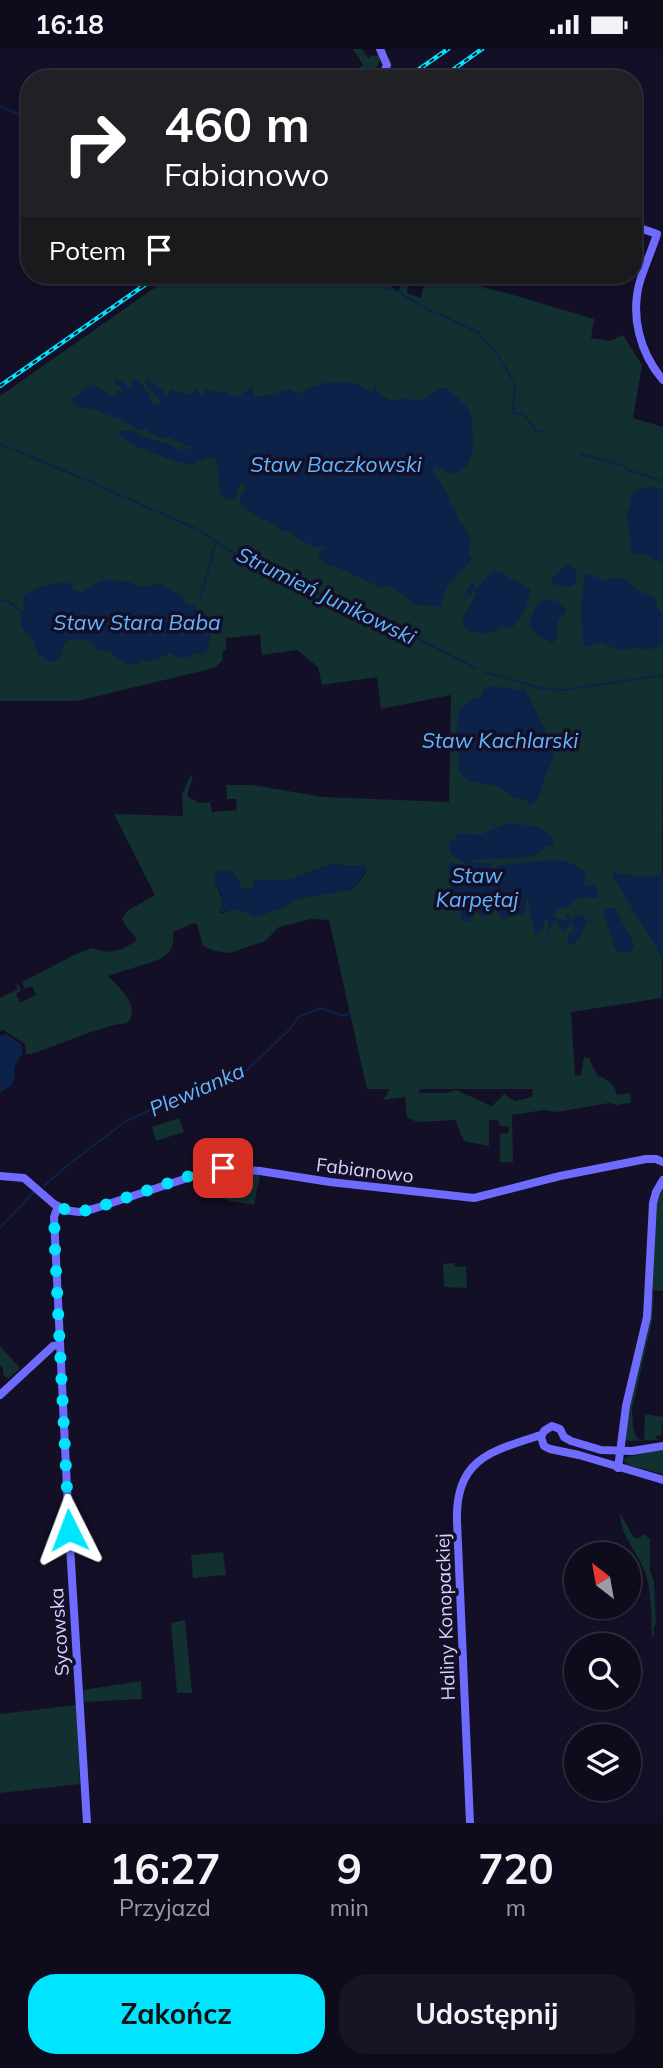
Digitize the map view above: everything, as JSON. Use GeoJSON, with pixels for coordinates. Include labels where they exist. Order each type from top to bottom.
{"type":"FeatureCollection","features":[{"type":"Feature","properties":{"kind":"street"},"geometry":{"type":"LineString","coordinates":[[380,49],[387,65],[385,70]]}},
{"type":"Feature","properties":{"kind":"street"},"geometry":{"type":"LineString","coordinates":[[642,229],[657,234],[642,277]]}},
{"type":"Feature","properties":{"kind":"street"},"geometry":{"type":"LineString","coordinates":[[640,284],[636,311],[638,330],[644,349],[663,380]]}},
{"type":"Feature","properties":{"kind":"street","name":"Fabianowo"},"geometry":{"type":"LineString","coordinates":[[61,1208],[79,1212],[93,1209],[218,1168],[474,1198],[560,1176],[646,1159],[656,1159],[663,1163]]}},
{"type":"Feature","properties":{"kind":"street"},"geometry":{"type":"LineString","coordinates":[[0,1176],[24,1178],[61,1208]]}},
{"type":"Feature","properties":{"kind":"street"},"geometry":{"type":"LineString","coordinates":[[618,1468],[626,1406],[647,1317],[653,1203],[663,1180]]}},
{"type":"Feature","properties":{"kind":"street","name":"Sycowska"},"geometry":{"type":"LineString","coordinates":[[61,1208],[54,1217],[54,1229],[87,1823]]}},
{"type":"Feature","properties":{"kind":"street"},"geometry":{"type":"LineString","coordinates":[[0,1395],[53,1346],[60,1345]]}},
{"type":"Feature","properties":{"kind":"street"},"geometry":{"type":"LineString","coordinates":[[663,1445],[632,1451],[621,1447],[596,1449],[570,1441],[555,1427],[547,1428],[542,1440],[548,1449],[663,1480]]}},
{"type":"Feature","properties":{"kind":"street"},"geometry":{"type":"LineString","coordinates":[[555,1449],[562,1444],[564,1437]]}},
{"type":"Feature","properties":{"kind":"street","name":"Haliny Konopackiej"},"geometry":{"type":"LineString","coordinates":[[470,1823],[457,1503],[464,1481],[479,1461],[494,1450],[542,1440]]}},
{"type":"Feature","properties":{"kind":"green space"},"geometry":{"type":"Polygon","coordinates":[[[353,49],[362,49],[369,59],[379,55],[380,61],[375,70],[356,70],[363,65],[353,49]]]}},
{"type":"Feature","properties":{"kind":"green space"},"geometry":{"type":"Polygon","coordinates":[[[160,284],[392,284],[391,287],[399,291],[401,284],[408,284],[407,293],[421,298],[424,284],[469,284],[594,319],[591,338],[610,341],[623,335],[642,365],[633,418],[663,427],[662,998],[571,1012],[575,1076],[581,1075],[584,1057],[589,1058],[597,1075],[610,1082],[617,1095],[630,1093],[631,1103],[609,1103],[557,1112],[544,1110],[512,1115],[513,1162],[500,1162],[500,1134],[508,1133],[509,1127],[500,1126],[498,1120],[489,1120],[489,1146],[464,1141],[455,1120],[417,1122],[407,1117],[405,1097],[383,1100],[390,1089],[367,1089],[329,920],[311,919],[279,927],[265,941],[230,953],[203,946],[197,924],[173,932],[171,948],[163,957],[108,976],[123,991],[130,1003],[132,1010],[128,1023],[114,1025],[26,1054],[25,1044],[3,1030],[0,1032],[0,998],[18,989],[18,984],[21,990],[16,994],[20,1003],[36,995],[32,986],[25,989],[22,982],[76,954],[93,948],[105,952],[115,951],[136,941],[122,919],[127,911],[155,895],[114,814],[183,816],[182,794],[191,775],[193,776],[187,796],[199,803],[210,802],[212,812],[237,810],[236,799],[227,799],[226,785],[253,785],[323,797],[449,802],[451,695],[381,709],[377,677],[322,685],[318,667],[297,650],[262,655],[260,635],[226,638],[222,661],[214,668],[77,701],[0,701],[0,396],[160,284]],[[333,864],[288,880],[255,880],[252,888],[245,889],[241,888],[236,876],[231,872],[218,871],[215,882],[223,901],[219,912],[222,914],[239,909],[250,913],[301,898],[355,887],[366,873],[358,865],[354,867],[333,864]],[[420,1089],[419,1093],[446,1093],[456,1090],[492,1106],[504,1094],[515,1101],[532,1097],[533,1089],[420,1089]]]}},
{"type":"Feature","properties":{"kind":"green space"},"geometry":{"type":"Polygon","coordinates":[[[179,1118],[184,1132],[156,1141],[152,1127],[179,1118]]]}},
{"type":"Feature","properties":{"kind":"green space"},"geometry":{"type":"Polygon","coordinates":[[[222,1172],[260,1175],[254,1205],[230,1201],[213,1194],[207,1175],[222,1172]]]}},
{"type":"Feature","properties":{"kind":"green space"},"geometry":{"type":"Polygon","coordinates":[[[663,1185],[663,1291],[651,1290],[657,1197],[663,1185]]]}},
{"type":"Feature","properties":{"kind":"green space"},"geometry":{"type":"Polygon","coordinates":[[[454,1263],[455,1267],[466,1266],[467,1288],[444,1287],[443,1264],[454,1263]]]}},
{"type":"Feature","properties":{"kind":"green space"},"geometry":{"type":"Polygon","coordinates":[[[654,1294],[652,1322],[632,1409],[638,1439],[644,1440],[645,1414],[663,1417],[661,1436],[654,1436],[659,1440],[628,1441],[625,1439],[627,1419],[651,1296],[654,1294]]]}},
{"type":"Feature","properties":{"kind":"green space"},"geometry":{"type":"Polygon","coordinates":[[[0,1346],[20,1368],[8,1379],[0,1366],[0,1346]]]}},
{"type":"Feature","properties":{"kind":"green space"},"geometry":{"type":"Polygon","coordinates":[[[663,1449],[663,1474],[628,1465],[623,1460],[627,1457],[663,1449]]]}},
{"type":"Feature","properties":{"kind":"green space"},"geometry":{"type":"Polygon","coordinates":[[[620,1513],[634,1538],[643,1534],[650,1539],[650,1571],[654,1581],[656,1625],[654,1637],[648,1582],[641,1563],[641,1542],[629,1542],[620,1513]]]}},
{"type":"Feature","properties":{"kind":"green space"},"geometry":{"type":"Polygon","coordinates":[[[223,1552],[226,1575],[193,1578],[191,1555],[223,1552]]]}},
{"type":"Feature","properties":{"kind":"green space"},"geometry":{"type":"Polygon","coordinates":[[[185,1620],[192,1693],[177,1693],[171,1623],[185,1620]]]}},
{"type":"Feature","properties":{"kind":"green space"},"geometry":{"type":"Polygon","coordinates":[[[141,1681],[142,1699],[84,1702],[83,1690],[141,1681]]]}},
{"type":"Feature","properties":{"kind":"green space"},"geometry":{"type":"Polygon","coordinates":[[[76,1705],[80,1784],[0,1793],[0,1714],[76,1705]]]}},
{"type":"Feature","properties":{"kind":"water","name":"Staw Baczkowski"},"geometry":{"type":"Polygon","coordinates":[[[135,379],[148,391],[151,402],[157,405],[160,400],[145,380],[154,383],[168,396],[171,389],[185,394],[193,393],[196,388],[203,397],[204,389],[219,393],[225,389],[232,396],[240,395],[252,387],[254,396],[264,396],[292,389],[295,393],[301,393],[314,386],[336,382],[351,383],[373,392],[374,385],[383,396],[392,400],[405,398],[420,401],[439,388],[446,388],[469,411],[473,435],[472,454],[466,466],[456,473],[432,468],[468,533],[468,553],[472,560],[449,585],[441,606],[438,607],[412,604],[412,601],[388,585],[382,588],[323,563],[318,553],[327,547],[313,547],[289,530],[282,531],[242,505],[239,499],[246,487],[241,482],[235,499],[222,497],[215,458],[205,458],[194,464],[176,462],[129,443],[119,431],[133,431],[189,454],[179,446],[193,450],[196,448],[170,438],[158,437],[144,429],[138,430],[119,419],[72,403],[72,398],[93,384],[116,396],[117,390],[124,394],[114,383],[115,380],[131,389],[131,382],[135,379]]]}},
{"type":"Feature","properties":{"kind":"water"},"geometry":{"type":"Polygon","coordinates":[[[651,486],[663,490],[663,564],[646,554],[636,555],[632,552],[626,514],[631,505],[631,495],[651,486]]]}},
{"type":"Feature","properties":{"kind":"water"},"geometry":{"type":"Polygon","coordinates":[[[568,564],[577,572],[575,584],[569,587],[551,584],[551,580],[568,564]]]}},
{"type":"Feature","properties":{"kind":"water"},"geometry":{"type":"Polygon","coordinates":[[[501,571],[531,590],[526,607],[513,627],[506,628],[501,625],[489,634],[475,631],[470,633],[462,619],[477,593],[473,590],[470,597],[468,593],[464,600],[465,594],[472,582],[477,589],[490,574],[501,571]]]}},
{"type":"Feature","properties":{"kind":"water"},"geometry":{"type":"Polygon","coordinates":[[[587,573],[604,580],[625,579],[639,591],[655,597],[663,614],[663,645],[649,650],[619,650],[601,643],[594,643],[590,647],[584,645],[581,615],[584,576],[587,573]]]}},
{"type":"Feature","properties":{"kind":"water","name":"Staw Stara Baba"},"geometry":{"type":"Polygon","coordinates":[[[107,579],[129,582],[138,587],[161,584],[181,595],[184,602],[197,605],[199,629],[204,631],[210,628],[207,651],[182,659],[169,653],[152,661],[141,660],[136,665],[120,661],[110,649],[105,652],[96,649],[89,641],[75,639],[66,641],[60,657],[54,661],[38,654],[34,642],[21,627],[21,613],[26,609],[23,604],[24,595],[57,583],[69,583],[74,590],[82,592],[107,579]]]}},
{"type":"Feature","properties":{"kind":"water"},"geometry":{"type":"Polygon","coordinates":[[[558,601],[567,610],[558,621],[558,636],[553,643],[536,635],[529,625],[540,602],[558,601]]]}},
{"type":"Feature","properties":{"kind":"water","name":"Staw Kachlarski"},"geometry":{"type":"Polygon","coordinates":[[[488,686],[525,690],[550,743],[553,755],[551,762],[538,798],[530,805],[524,799],[513,798],[498,787],[467,781],[459,770],[455,746],[459,710],[467,702],[481,697],[488,686]]]}},
{"type":"Feature","properties":{"kind":"water","name":"Staw Karpętaj"},"geometry":{"type":"Polygon","coordinates":[[[508,823],[543,829],[552,839],[554,846],[520,858],[468,862],[489,863],[495,871],[497,866],[504,864],[554,860],[568,862],[585,871],[584,885],[595,885],[598,896],[578,898],[571,905],[557,910],[554,917],[565,921],[570,919],[565,917],[569,914],[573,922],[575,916],[580,914],[589,922],[586,922],[581,936],[573,944],[570,945],[567,941],[570,933],[576,935],[573,925],[570,923],[563,932],[554,920],[542,945],[548,920],[545,920],[541,932],[535,934],[527,895],[525,913],[503,919],[494,908],[483,917],[476,911],[469,922],[464,922],[448,879],[448,866],[451,862],[457,865],[466,864],[452,854],[449,842],[456,838],[457,833],[479,835],[508,823]]]}},
{"type":"Feature","properties":{"kind":"water"},"geometry":{"type":"Polygon","coordinates":[[[333,864],[354,867],[364,865],[367,870],[351,890],[301,898],[257,917],[239,909],[219,913],[223,900],[215,883],[218,870],[231,871],[241,888],[245,889],[252,888],[255,880],[288,880],[333,864]]]}},
{"type":"Feature","properties":{"kind":"water"},"geometry":{"type":"Polygon","coordinates":[[[614,872],[640,877],[663,874],[663,959],[612,875],[614,872]]]}},
{"type":"Feature","properties":{"kind":"water"},"geometry":{"type":"Polygon","coordinates":[[[607,908],[615,908],[635,946],[632,951],[622,952],[613,946],[603,912],[607,908]]]}},
{"type":"Feature","properties":{"kind":"water"},"geometry":{"type":"Polygon","coordinates":[[[6,1034],[21,1044],[23,1052],[14,1068],[12,1085],[0,1093],[0,1036],[6,1034]]]}},
{"type":"Feature","properties":{"kind":"waterway"},"geometry":{"type":"LineString","coordinates":[[0,107],[21,115]]}},
{"type":"Feature","properties":{"kind":"waterway"},"geometry":{"type":"LineString","coordinates":[[376,284],[400,293],[425,308],[478,332],[496,353]]}},
{"type":"Feature","properties":{"kind":"waterway"},"geometry":{"type":"LineString","coordinates":[[498,356],[515,383],[513,413],[523,413],[535,430],[542,432]]}},
{"type":"Feature","properties":{"kind":"waterway","name":"Strumień Junikowski"},"geometry":{"type":"LineString","coordinates":[[0,444],[99,485]]}},
{"type":"Feature","properties":{"kind":"waterway"},"geometry":{"type":"LineString","coordinates":[[581,454],[663,481]]}},
{"type":"Feature","properties":{"kind":"waterway","name":"Strumień Junikowski"},"geometry":{"type":"LineString","coordinates":[[101,487],[197,529],[244,560],[401,630],[476,668]]}},
{"type":"Feature","properties":{"kind":"waterway"},"geometry":{"type":"LineString","coordinates":[[200,600],[216,541]]}},
{"type":"Feature","properties":{"kind":"waterway"},"geometry":{"type":"LineString","coordinates":[[0,600],[11,603],[22,613]]}},
{"type":"Feature","properties":{"kind":"waterway","name":"Strumień Junikowski"},"geometry":{"type":"LineString","coordinates":[[485,672],[544,689],[563,690],[663,675]]}},
{"type":"Feature","properties":{"kind":"waterway","name":"Plewianka"},"geometry":{"type":"LineString","coordinates":[[44,1186],[126,1121],[192,1091],[207,1091],[247,1070],[291,1028],[298,1017],[321,1008],[343,1016],[350,1013]]}},
{"type":"Feature","properties":{"kind":"waterway"},"geometry":{"type":"LineString","coordinates":[[171,1108],[205,1092]]}},
{"type":"Feature","properties":{"kind":"waterway","name":"Plewianka"},"geometry":{"type":"LineString","coordinates":[[0,1228],[34,1192]]}},
{"type":"Feature","properties":{"kind":"railway"},"geometry":{"type":"LineString","coordinates":[[418,70],[448,49]]}},
{"type":"Feature","properties":{"kind":"railway"},"geometry":{"type":"LineString","coordinates":[[453,70],[482,49]]}},
{"type":"Feature","properties":{"kind":"railway"},"geometry":{"type":"LineString","coordinates":[[0,386],[146,284]]}},
{"type":"Feature","properties":{"kind":"route"},"geometry":{"type":"LineString","coordinates":[[69,1530],[54,1229],[57,1221],[64,1209],[79,1212],[93,1209],[204,1171],[223,1168]]}}]}
